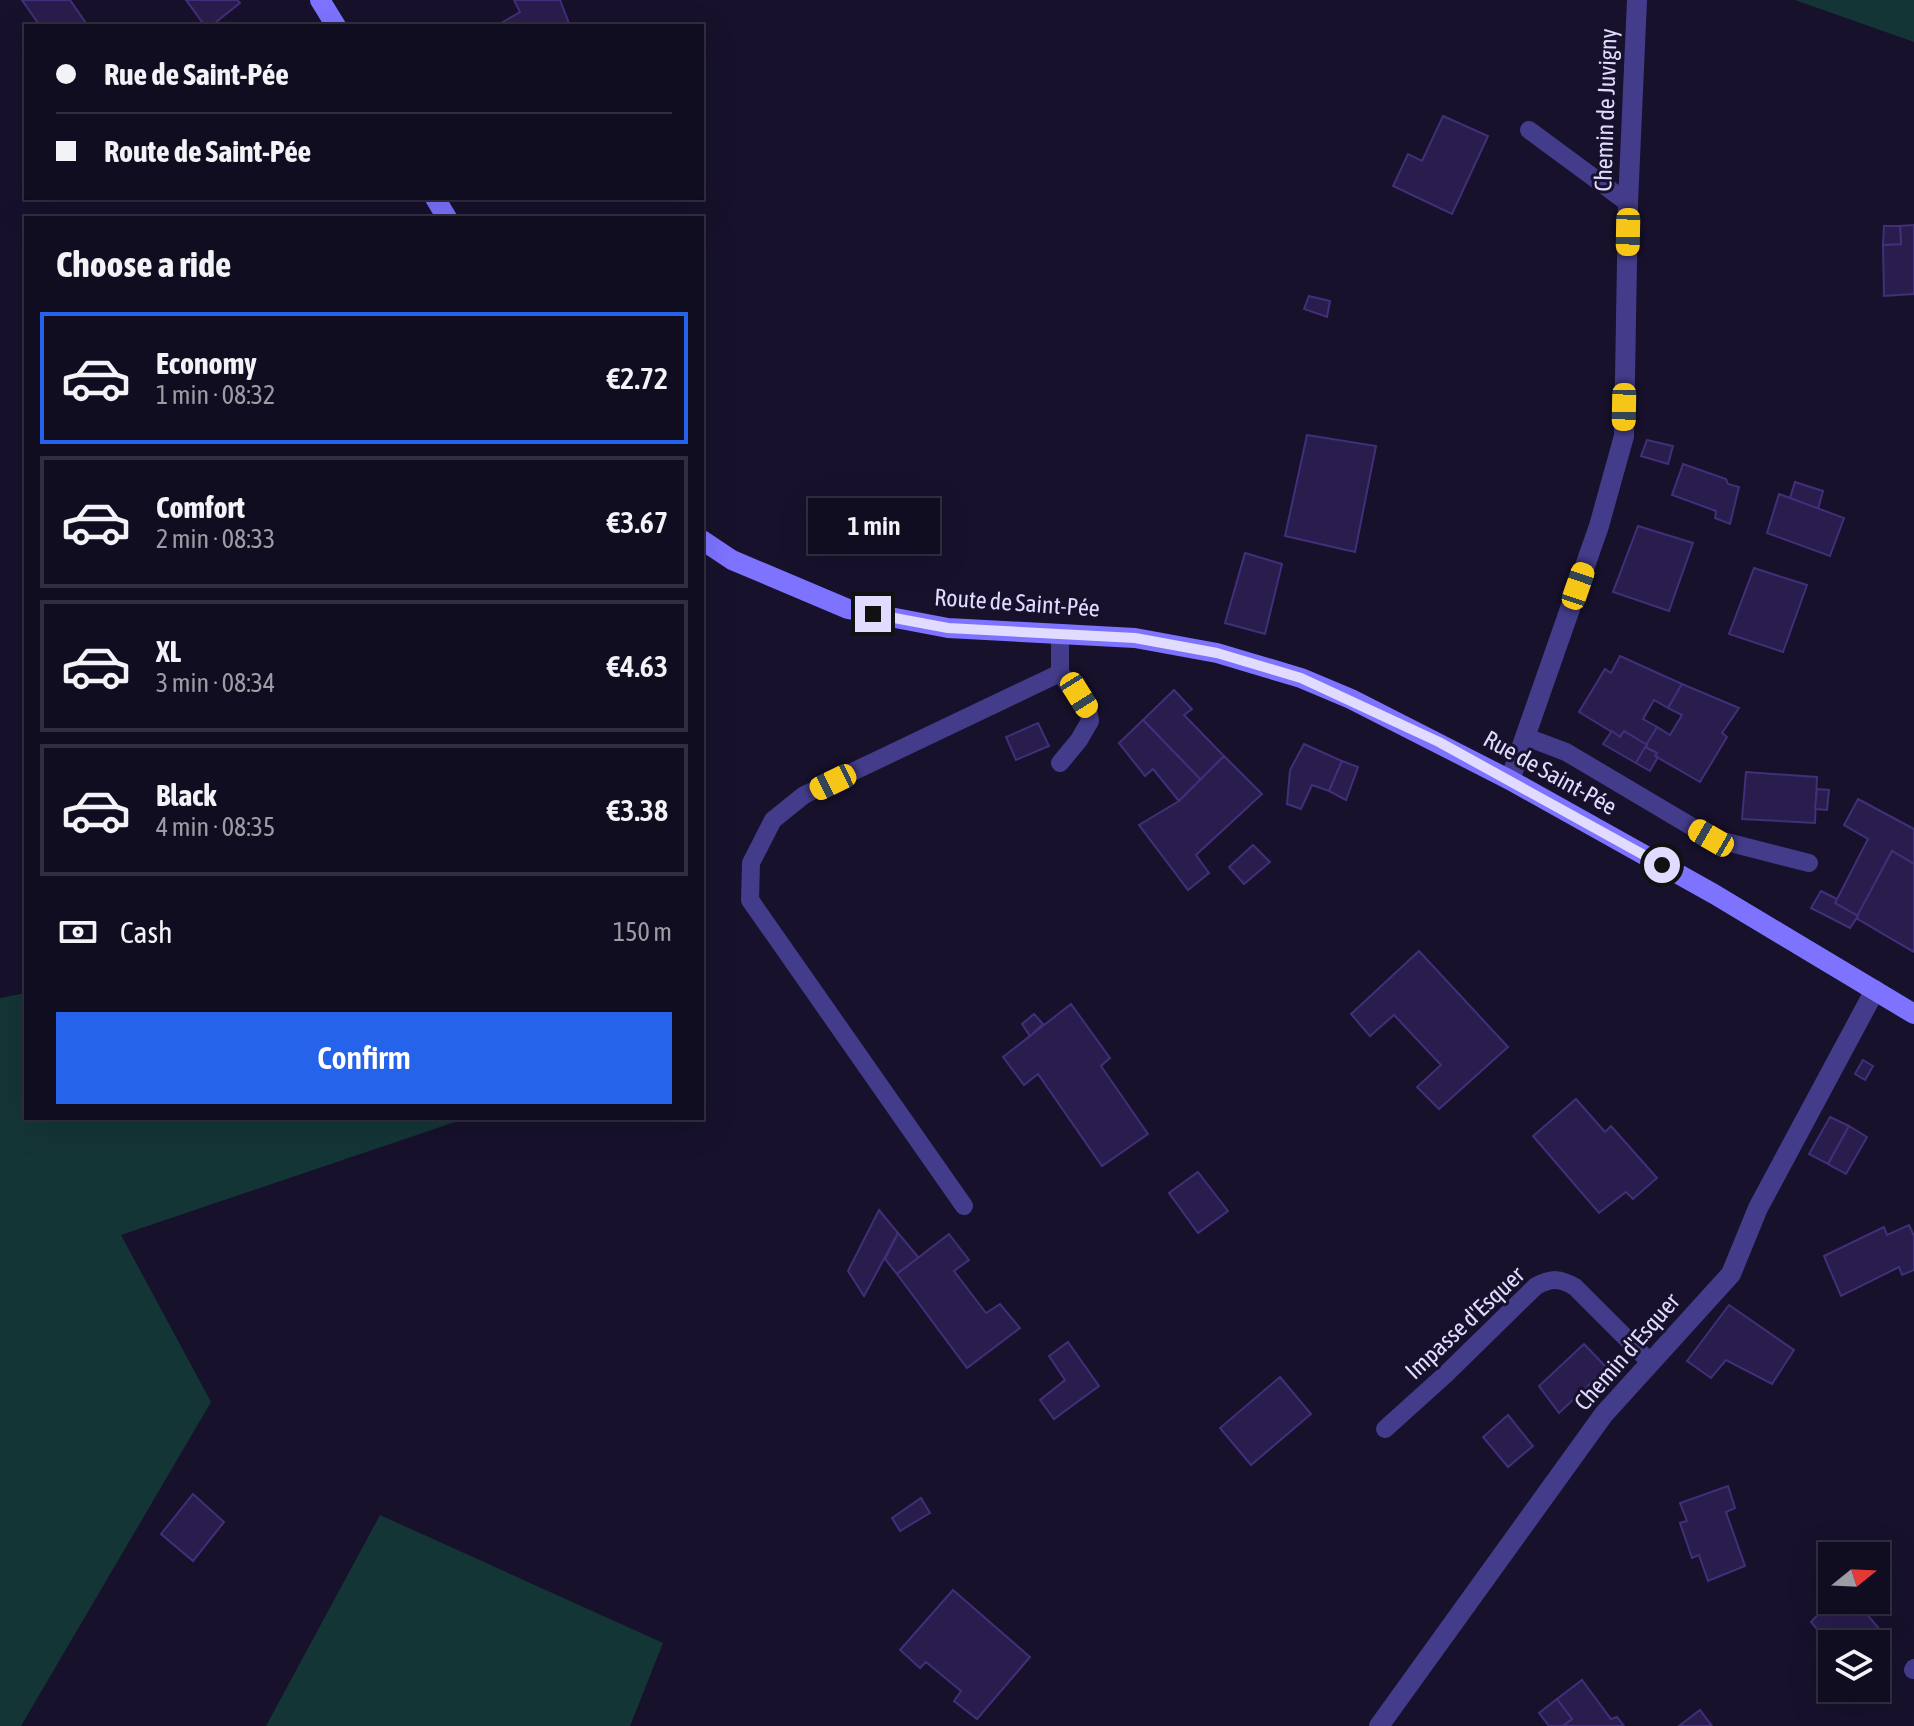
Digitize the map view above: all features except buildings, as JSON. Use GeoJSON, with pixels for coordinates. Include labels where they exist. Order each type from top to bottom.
{"type":"FeatureCollection","features":[{"type":"Feature","properties":{"kind":"main road"},"geometry":{"type":"LineString","coordinates":[[320,0],[335,24]]}},
{"type":"Feature","properties":{"kind":"main road","name":"Route de Saint-Pée"},"geometry":{"type":"LineString","coordinates":[[704,541],[732,560],[848,609],[948,628],[1135,638]]}},
{"type":"Feature","properties":{"kind":"main road","name":"Rue de Saint-Pée"},"geometry":{"type":"LineString","coordinates":[[1135,638],[1217,653],[1301,678],[1364,705],[1510,780],[1714,894],[1914,1014]]}},
{"type":"Feature","properties":{"kind":"street","name":"Chemin de Juvigny"},"geometry":{"type":"LineString","coordinates":[[1510,780],[1599,526],[1624,436],[1628,203],[1637,0]]}},
{"type":"Feature","properties":{"kind":"street","name":"Chemin d'Esquer"},"geometry":{"type":"LineString","coordinates":[[1379,1726],[1604,1414],[1731,1274],[1758,1208],[1875,990]]}},
{"type":"Feature","properties":{"kind":"lane"},"geometry":{"type":"LineString","coordinates":[[1529,130],[1628,203]]}},
{"type":"Feature","properties":{"kind":"lane"},"geometry":{"type":"LineString","coordinates":[[1060,633],[1060,673],[1088,710],[1090,721],[1060,763]]}},
{"type":"Feature","properties":{"kind":"lane"},"geometry":{"type":"LineString","coordinates":[[964,1206],[750,900],[751,863],[773,820],[804,795],[1060,673]]}},
{"type":"Feature","properties":{"kind":"lane"},"geometry":{"type":"LineString","coordinates":[[1526,737],[1566,752],[1711,838],[1809,863]]}},
{"type":"Feature","properties":{"kind":"lane","name":"Impasse d'Esquer"},"geometry":{"type":"LineString","coordinates":[[1385,1429],[1536,1286],[1547,1281],[1564,1280],[1575,1287],[1651,1363]]}},
{"type":"Feature","properties":{"kind":"green space"},"geometry":{"type":"Polygon","coordinates":[[[1795,0],[1914,0],[1914,42],[1795,0]]]}},
{"type":"Feature","properties":{"kind":"green space"},"geometry":{"type":"Polygon","coordinates":[[[24,993],[24,1120],[461,1120],[121,1235],[211,1402],[21,1726],[0,1726],[0,998],[24,993]]]}},
{"type":"Feature","properties":{"kind":"green space"},"geometry":{"type":"Polygon","coordinates":[[[380,1515],[663,1643],[630,1726],[266,1726],[380,1515]]]}},
{"type":"Feature","properties":{"kind":"route"},"geometry":{"type":"LineString","coordinates":[[873,614],[948,628],[1135,638],[1217,653],[1301,678],[1439,742],[1662,865]]}}]}
